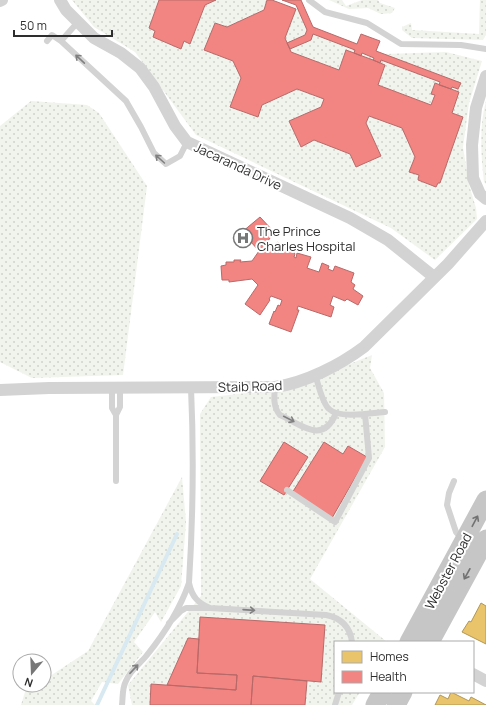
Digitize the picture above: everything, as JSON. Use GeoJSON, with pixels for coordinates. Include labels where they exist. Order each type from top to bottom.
{"type":"FeatureCollection","features":[{"type":"Feature","properties":{"kind":"main road","name":"Webster Road"},"geometry":{"type":"LineString","coordinates":[[430,641],[474,545],[486,500]]}},
{"type":"Feature","properties":{"kind":"main road","name":"Webster Road"},"geometry":{"type":"LineString","coordinates":[[410,641],[474,545]]}},
{"type":"Feature","properties":{"kind":"main road"},"geometry":{"type":"LineString","coordinates":[[375,705],[381,693]]}},
{"type":"Feature","properties":{"kind":"main road"},"geometry":{"type":"LineString","coordinates":[[396,705],[402,693]]}},
{"type":"Feature","properties":{"kind":"street","name":"Jacaranda Drive"},"geometry":{"type":"LineString","coordinates":[[60,0],[66,10],[94,38],[121,53],[140,68],[154,87],[175,126],[187,142],[350,218],[388,240],[434,277]]}},
{"type":"Feature","properties":{"kind":"street"},"geometry":{"type":"LineString","coordinates":[[486,76],[476,108],[472,145],[473,178],[480,194],[486,199]]}},
{"type":"Feature","properties":{"kind":"street","name":"Staib Road"},"geometry":{"type":"LineString","coordinates":[[0,390],[49,388],[275,387],[290,385],[349,358],[364,347],[448,264],[486,221]]}},
{"type":"Feature","properties":{"kind":"street"},"geometry":{"type":"LineString","coordinates":[[474,675],[486,682]]}},
{"type":"Feature","properties":{"kind":"lane"},"geometry":{"type":"LineString","coordinates":[[309,0],[325,12],[367,23],[401,44],[462,45],[486,49]]}},
{"type":"Feature","properties":{"kind":"lane"},"geometry":{"type":"LineString","coordinates":[[61,41],[78,22]]}},
{"type":"Feature","properties":{"kind":"lane"},"geometry":{"type":"LineString","coordinates":[[47,41],[52,35],[61,41],[126,101],[142,127],[154,153],[166,164],[180,156],[187,142]]}},
{"type":"Feature","properties":{"kind":"lane"},"geometry":{"type":"LineString","coordinates":[[315,374],[329,410],[343,414],[385,412]]}},
{"type":"Feature","properties":{"kind":"lane"},"geometry":{"type":"LineString","coordinates":[[275,387],[274,399],[276,411],[280,415],[309,429],[315,431],[325,429],[332,422],[336,413]]}},
{"type":"Feature","properties":{"kind":"lane"},"geometry":{"type":"LineString","coordinates":[[116,388],[120,407],[116,415],[116,481]]}},
{"type":"Feature","properties":{"kind":"lane"},"geometry":{"type":"LineString","coordinates":[[191,388],[193,421],[192,526],[189,584],[191,592],[196,600],[210,608]]}},
{"type":"Feature","properties":{"kind":"lane"},"geometry":{"type":"LineString","coordinates":[[287,490],[335,522],[369,458],[365,414]]}},
{"type":"Feature","properties":{"kind":"lane"},"geometry":{"type":"LineString","coordinates":[[454,481],[448,493],[447,505],[456,532],[474,545]]}},
{"type":"Feature","properties":{"kind":"lane"},"geometry":{"type":"LineString","coordinates":[[122,705],[123,689],[129,675],[148,655],[180,605],[189,584]]}},
{"type":"Feature","properties":{"kind":"lane"},"geometry":{"type":"LineString","coordinates":[[169,623],[186,608],[326,615],[334,617],[345,624],[349,629],[352,641]]}},
{"type":"Feature","properties":{"kind":"lane"},"geometry":{"type":"LineString","coordinates":[[335,705],[338,693]]}},
{"type":"Feature","properties":{"kind":"shaded area"},"geometry":{"type":"Polygon","coordinates":[[[72,0],[159,0],[149,28],[155,31],[153,37],[181,49],[184,41],[190,43],[205,5],[216,0],[267,0],[264,10],[227,27],[215,23],[204,50],[233,61],[241,78],[230,108],[258,117],[262,105],[297,89],[324,99],[321,107],[289,121],[300,147],[314,140],[350,154],[356,167],[381,156],[366,123],[369,116],[402,128],[415,157],[409,172],[419,175],[418,180],[436,187],[438,183],[440,183],[463,117],[452,113],[459,92],[435,83],[431,94],[435,95],[431,105],[378,85],[385,65],[346,50],[339,70],[291,52],[285,38],[296,9],[315,28],[385,54],[446,52],[482,61],[469,103],[463,147],[469,185],[476,208],[477,219],[435,260],[391,228],[196,135],[135,52],[94,27],[72,0]]]}},
{"type":"Feature","properties":{"kind":"shaded area"},"geometry":{"type":"Polygon","coordinates":[[[329,0],[342,0],[346,6],[362,0],[378,0],[380,3],[395,8],[392,13],[381,14],[368,8],[349,9],[329,0]]]}},
{"type":"Feature","properties":{"kind":"shaded area"},"geometry":{"type":"Polygon","coordinates":[[[480,0],[486,0],[486,35],[483,40],[412,38],[402,30],[402,27],[411,23],[412,30],[479,34],[480,0]]]}},
{"type":"Feature","properties":{"kind":"shaded area"},"geometry":{"type":"Polygon","coordinates":[[[31,101],[87,105],[99,113],[147,186],[123,375],[32,378],[0,362],[0,126],[31,101]]]}},
{"type":"Feature","properties":{"kind":"shaded area"},"geometry":{"type":"Polygon","coordinates":[[[486,101],[486,184],[484,182],[481,141],[482,121],[486,101]]]}},
{"type":"Feature","properties":{"kind":"shaded area"},"geometry":{"type":"Polygon","coordinates":[[[372,355],[370,368],[384,393],[385,447],[310,579],[386,641],[334,641],[334,693],[359,693],[352,705],[132,705],[128,685],[201,596],[200,414],[211,397],[291,388],[372,355]]]}},
{"type":"Feature","properties":{"kind":"shaded area"},"geometry":{"type":"Polygon","coordinates":[[[182,477],[186,522],[181,586],[161,622],[155,612],[134,642],[143,652],[118,684],[102,682],[91,701],[95,705],[21,705],[25,693],[52,693],[52,675],[88,651],[182,477]]]}},
{"type":"Feature","properties":{"kind":"building: Homes"},"geometry":{"type":"Polygon","coordinates":[[[481,603],[486,606],[486,644],[462,632],[469,621],[471,622],[481,603]]]}},
{"type":"Feature","properties":{"kind":"building: Homes"},"geometry":{"type":"Polygon","coordinates":[[[451,693],[453,693],[469,701],[471,697],[486,705],[435,705],[440,695],[448,699],[451,693]]]}},
{"type":"Feature","properties":{"kind":"building: Health"},"geometry":{"type":"Polygon","coordinates":[[[159,0],[216,0],[205,5],[190,44],[184,41],[181,49],[153,37],[155,31],[149,28],[159,0]]]}},
{"type":"Feature","properties":{"kind":"building: Health"},"geometry":{"type":"Polygon","coordinates":[[[267,0],[272,0],[296,9],[285,38],[291,52],[339,70],[346,50],[373,60],[385,65],[378,85],[431,105],[435,95],[431,94],[435,83],[459,92],[452,113],[463,117],[440,183],[438,183],[436,187],[418,180],[419,175],[409,172],[415,157],[402,128],[369,116],[366,123],[381,156],[356,167],[350,154],[314,140],[301,147],[289,121],[321,107],[324,99],[297,89],[262,105],[258,117],[230,107],[241,78],[233,61],[204,50],[215,23],[227,27],[264,10],[267,0]]]}},
{"type":"Feature","properties":{"kind":"building: Health"},"geometry":{"type":"Polygon","coordinates":[[[282,0],[301,0],[313,27],[357,44],[361,34],[380,41],[376,51],[461,83],[458,89],[452,87],[451,89],[439,85],[440,82],[381,60],[380,63],[373,60],[374,58],[362,53],[361,56],[354,53],[355,50],[313,34],[311,40],[290,49],[287,43],[305,35],[307,30],[296,5],[282,0]]]}},
{"type":"Feature","properties":{"kind":"building: Health"},"geometry":{"type":"Polygon","coordinates":[[[260,217],[274,232],[268,241],[273,246],[278,242],[282,248],[283,246],[292,249],[295,254],[294,257],[296,258],[297,253],[311,257],[307,268],[319,272],[322,263],[329,266],[328,269],[333,271],[335,266],[354,273],[351,282],[355,285],[353,289],[363,296],[358,305],[347,299],[345,301],[333,296],[330,305],[334,307],[331,317],[298,306],[297,310],[299,310],[291,332],[269,324],[274,311],[275,312],[278,305],[280,306],[282,300],[271,296],[260,315],[245,304],[258,285],[252,279],[229,282],[229,280],[222,280],[221,266],[226,265],[226,262],[234,262],[234,260],[241,260],[240,262],[252,261],[259,251],[242,232],[260,217]]]}},
{"type":"Feature","properties":{"kind":"building: Health"},"geometry":{"type":"Polygon","coordinates":[[[284,442],[308,457],[284,495],[260,481],[284,442]]]}},
{"type":"Feature","properties":{"kind":"building: Health"},"geometry":{"type":"Polygon","coordinates":[[[324,442],[343,454],[348,446],[367,457],[332,518],[292,493],[324,442]]]}},
{"type":"Feature","properties":{"kind":"building: Health"},"geometry":{"type":"Polygon","coordinates":[[[200,617],[325,625],[321,682],[253,676],[251,705],[150,705],[151,684],[236,690],[237,675],[197,673],[200,617]]]}},
{"type":"Feature","properties":{"kind":"building: Health"},"geometry":{"type":"Polygon","coordinates":[[[188,638],[199,639],[197,673],[237,675],[236,690],[167,685],[188,638]]]}},
{"type":"Feature","properties":{"kind":"building: Health"},"geometry":{"type":"Polygon","coordinates":[[[253,676],[307,681],[305,705],[251,705],[253,676]]]}},
{"type":"Feature","properties":{"kind":"waterway"},"geometry":{"type":"LineString","coordinates":[[97,705],[177,534]]}},
{"type":"Feature","properties":{"kind":"place","name":"The Prince Charles Hospital"},"geometry":{"type":"Point","coordinates":[243,238]}}]}
